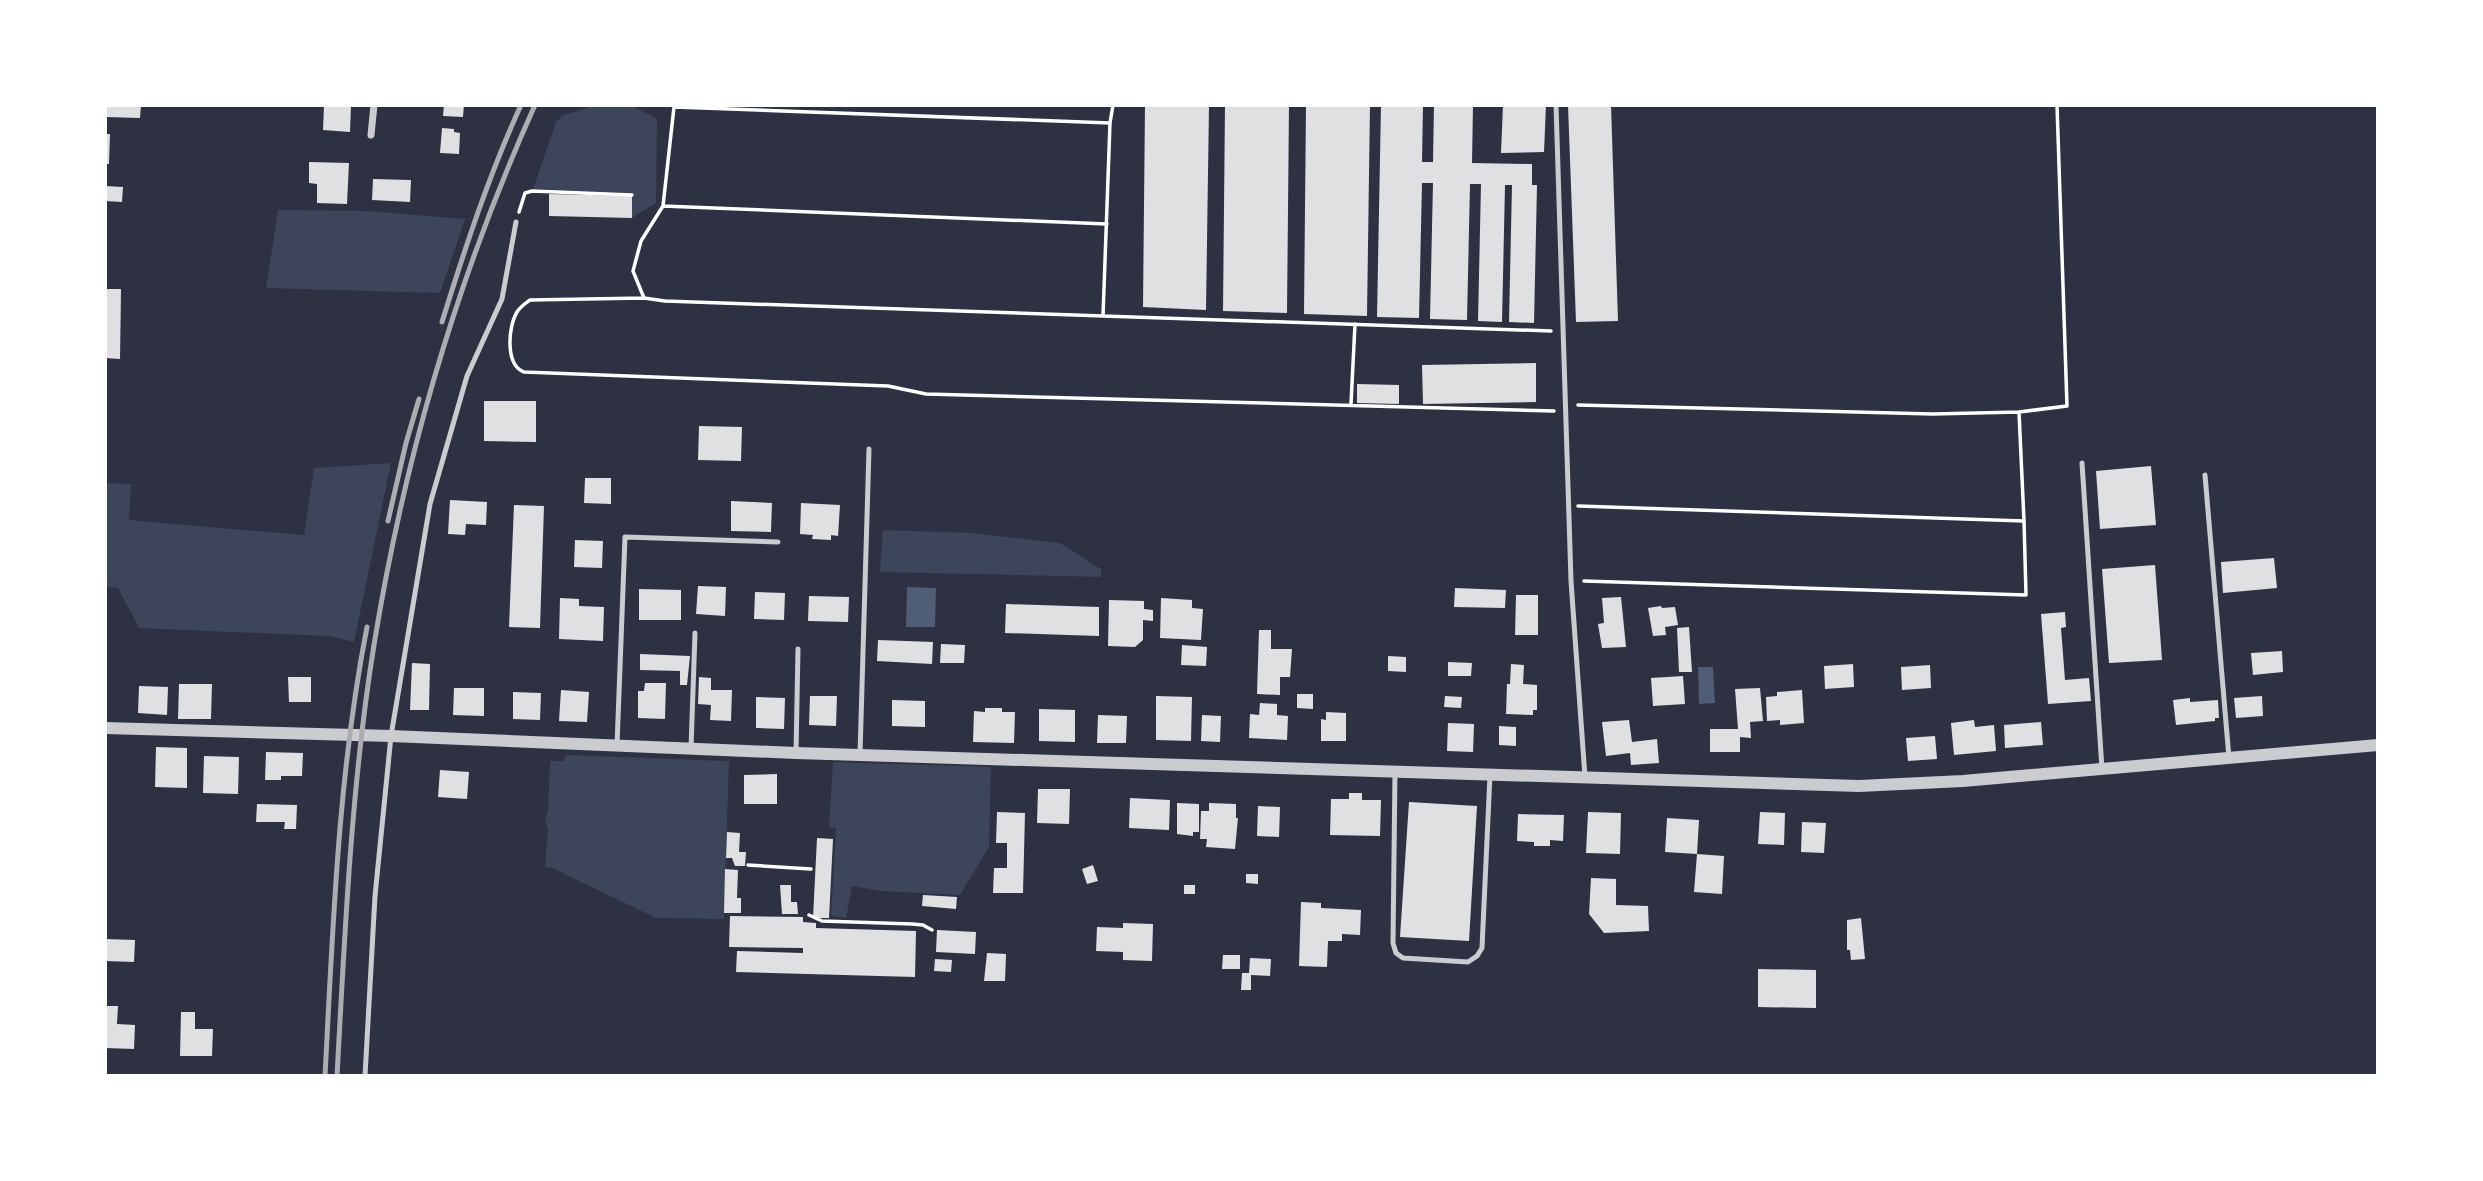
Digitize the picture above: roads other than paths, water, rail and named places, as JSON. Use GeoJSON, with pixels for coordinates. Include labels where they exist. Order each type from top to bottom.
{"type":"FeatureCollection","features":[{"type":"Feature","properties":{"kind":"street"},"geometry":{"type":"LineString","coordinates":[[371,135],[374,105]]}},
{"type":"Feature","properties":{"kind":"street"},"geometry":{"type":"LineString","coordinates":[[105,728],[1860,786],[2102,769],[2378,745]]}},
{"type":"Feature","properties":{"kind":"lane"},"geometry":{"type":"LineString","coordinates":[[1556,105],[1571,581],[1585,778]]}},
{"type":"Feature","properties":{"kind":"lane"},"geometry":{"type":"LineString","coordinates":[[365,1076],[375,896],[391,736],[430,505],[467,376],[502,299],[516,222]]}},
{"type":"Feature","properties":{"kind":"lane"},"geometry":{"type":"LineString","coordinates":[[860,754],[869,449]]}},
{"type":"Feature","properties":{"kind":"lane"},"geometry":{"type":"LineString","coordinates":[[2082,463],[2102,769]]}},
{"type":"Feature","properties":{"kind":"lane"},"geometry":{"type":"LineString","coordinates":[[2205,475],[2229,758]]}},
{"type":"Feature","properties":{"kind":"lane"},"geometry":{"type":"LineString","coordinates":[[617,745],[625,537],[778,542]]}},
{"type":"Feature","properties":{"kind":"lane"},"geometry":{"type":"LineString","coordinates":[[691,748],[695,633]]}},
{"type":"Feature","properties":{"kind":"lane"},"geometry":{"type":"LineString","coordinates":[[796,752],[798,649]]}},
{"type":"Feature","properties":{"kind":"lane"},"geometry":{"type":"LineString","coordinates":[[1395,772],[1393,943],[1396,953],[1403,958],[1468,961],[1477,956],[1482,948],[1490,775]]}},
{"type":"Feature","properties":{"kind":"railway"},"geometry":{"type":"LineString","coordinates":[[442,322],[478,212],[521,105]]}},
{"type":"Feature","properties":{"kind":"railway"},"geometry":{"type":"LineString","coordinates":[[337,1076],[354,806],[366,698],[386,576],[418,438],[458,302],[507,170],[535,105]]}},
{"type":"Feature","properties":{"kind":"railway"},"geometry":{"type":"LineString","coordinates":[[388,521],[419,399]]}},
{"type":"Feature","properties":{"kind":"railway"},"geometry":{"type":"LineString","coordinates":[[325,1076],[343,795],[367,627]]}}]}
